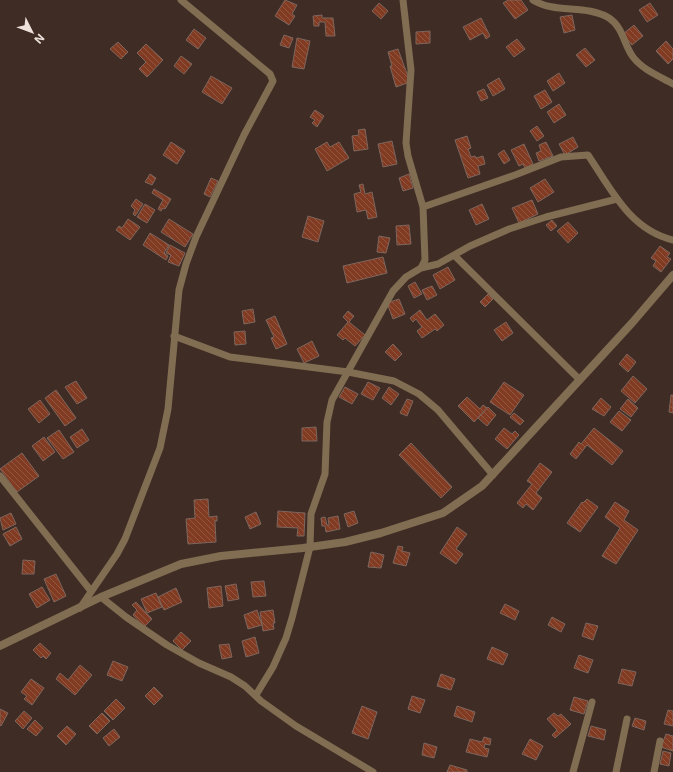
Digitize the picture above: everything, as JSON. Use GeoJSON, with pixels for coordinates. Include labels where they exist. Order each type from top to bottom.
{"type":"FeatureCollection","features":[{"type":"Feature","properties":{"kind":"street"},"geometry":{"type":"LineString","coordinates":[[80,608],[117,554],[125,539],[160,448],[168,409],[179,290],[186,264],[196,237],[244,135],[273,81],[270,74],[182,0]]}},
{"type":"Feature","properties":{"kind":"street"},"geometry":{"type":"LineString","coordinates":[[402,0],[411,70],[406,143],[408,156],[424,207],[425,260],[421,268]]}},
{"type":"Feature","properties":{"kind":"street"},"geometry":{"type":"LineString","coordinates":[[533,0],[546,5],[593,12],[609,18],[620,29],[628,49],[639,64],[673,84]]}},
{"type":"Feature","properties":{"kind":"street"},"geometry":{"type":"LineString","coordinates":[[424,207],[561,157],[588,155],[638,224],[663,237],[673,240]]}},
{"type":"Feature","properties":{"kind":"street"},"geometry":{"type":"LineString","coordinates":[[256,695],[273,667],[286,638],[310,547],[311,514],[326,474],[328,411],[332,400],[393,291],[406,277],[421,268],[438,264],[470,246],[509,229],[546,217],[618,198]]}},
{"type":"Feature","properties":{"kind":"street"},"geometry":{"type":"LineString","coordinates":[[454,256],[580,379]]}},
{"type":"Feature","properties":{"kind":"street"},"geometry":{"type":"LineString","coordinates":[[0,646],[101,597],[181,564],[221,556],[310,547],[381,533],[431,517],[459,503],[482,486],[493,475],[673,275]]}},
{"type":"Feature","properties":{"kind":"street"},"geometry":{"type":"LineString","coordinates":[[174,336],[230,357],[348,372],[394,381],[419,394],[438,410],[493,475]]}},
{"type":"Feature","properties":{"kind":"street"},"geometry":{"type":"LineString","coordinates":[[0,476],[91,590]]}},
{"type":"Feature","properties":{"kind":"street"},"geometry":{"type":"LineString","coordinates":[[101,597],[126,617],[167,645],[199,663],[231,677],[296,726],[373,772]]}},
{"type":"Feature","properties":{"kind":"street"},"geometry":{"type":"LineString","coordinates":[[573,772],[592,702]]}},
{"type":"Feature","properties":{"kind":"street"},"geometry":{"type":"LineString","coordinates":[[616,772],[627,719]]}},
{"type":"Feature","properties":{"kind":"street"},"geometry":{"type":"LineString","coordinates":[[654,772],[660,740]]}},
{"type":"Feature","properties":{"kind":"building"},"geometry":{"type":"Polygon","coordinates":[[[285,0],[297,5],[292,14],[295,16],[289,25],[275,16],[285,0]]]}},
{"type":"Feature","properties":{"kind":"building"},"geometry":{"type":"Polygon","coordinates":[[[508,0],[521,0],[528,10],[515,19],[503,3],[508,0]]]}},
{"type":"Feature","properties":{"kind":"building"},"geometry":{"type":"Polygon","coordinates":[[[379,3],[388,11],[381,19],[372,11],[379,3]]]}},
{"type":"Feature","properties":{"kind":"building"},"geometry":{"type":"Polygon","coordinates":[[[650,3],[658,15],[647,22],[639,10],[650,3]]]}},
{"type":"Feature","properties":{"kind":"building"},"geometry":{"type":"Polygon","coordinates":[[[322,15],[322,18],[333,18],[335,36],[326,36],[325,22],[319,22],[319,26],[314,26],[313,16],[322,15]]]}},
{"type":"Feature","properties":{"kind":"building"},"geometry":{"type":"Polygon","coordinates":[[[572,15],[575,30],[564,33],[560,17],[572,15]]]}},
{"type":"Feature","properties":{"kind":"building"},"geometry":{"type":"Polygon","coordinates":[[[481,18],[490,36],[486,39],[483,33],[470,40],[463,27],[481,18]]]}},
{"type":"Feature","properties":{"kind":"building"},"geometry":{"type":"Polygon","coordinates":[[[634,25],[643,36],[632,45],[623,34],[634,25]]]}},
{"type":"Feature","properties":{"kind":"building"},"geometry":{"type":"Polygon","coordinates":[[[194,29],[206,38],[198,49],[186,40],[194,29]]]}},
{"type":"Feature","properties":{"kind":"building"},"geometry":{"type":"Polygon","coordinates":[[[430,31],[430,43],[416,44],[416,32],[430,31]]]}},
{"type":"Feature","properties":{"kind":"building"},"geometry":{"type":"Polygon","coordinates":[[[284,35],[293,38],[289,48],[280,45],[284,35]]]}},
{"type":"Feature","properties":{"kind":"building"},"geometry":{"type":"Polygon","coordinates":[[[297,38],[310,41],[304,69],[292,67],[297,38]]]}},
{"type":"Feature","properties":{"kind":"building"},"geometry":{"type":"Polygon","coordinates":[[[517,39],[525,49],[514,57],[506,47],[517,39]]]}},
{"type":"Feature","properties":{"kind":"building"},"geometry":{"type":"Polygon","coordinates":[[[666,41],[673,49],[673,59],[668,64],[656,51],[666,41]]]}},
{"type":"Feature","properties":{"kind":"building"},"geometry":{"type":"Polygon","coordinates":[[[118,42],[128,52],[121,59],[110,49],[118,42]]]}},
{"type":"Feature","properties":{"kind":"building"},"geometry":{"type":"Polygon","coordinates":[[[146,44],[163,60],[147,77],[139,69],[146,62],[137,53],[146,44]]]}},
{"type":"Feature","properties":{"kind":"building"},"geometry":{"type":"Polygon","coordinates":[[[585,48],[595,60],[586,67],[576,55],[585,48]]]}},
{"type":"Feature","properties":{"kind":"building"},"geometry":{"type":"Polygon","coordinates":[[[398,49],[410,82],[396,87],[388,52],[398,49]]]}},
{"type":"Feature","properties":{"kind":"building"},"geometry":{"type":"Polygon","coordinates":[[[181,56],[192,64],[184,74],[174,66],[181,56]]]}},
{"type":"Feature","properties":{"kind":"building"},"geometry":{"type":"Polygon","coordinates":[[[559,73],[565,83],[553,91],[547,81],[559,73]]]}},
{"type":"Feature","properties":{"kind":"building"},"geometry":{"type":"Polygon","coordinates":[[[211,76],[232,88],[222,104],[202,92],[211,76]]]}},
{"type":"Feature","properties":{"kind":"building"},"geometry":{"type":"Polygon","coordinates":[[[499,78],[505,89],[493,96],[487,85],[499,78]]]}},
{"type":"Feature","properties":{"kind":"building"},"geometry":{"type":"Polygon","coordinates":[[[484,89],[488,98],[481,101],[477,92],[484,89]]]}},
{"type":"Feature","properties":{"kind":"building"},"geometry":{"type":"Polygon","coordinates":[[[545,90],[552,102],[541,109],[534,96],[545,90]]]}},
{"type":"Feature","properties":{"kind":"building"},"geometry":{"type":"Polygon","coordinates":[[[559,104],[566,115],[554,123],[547,112],[559,104]]]}},
{"type":"Feature","properties":{"kind":"building"},"geometry":{"type":"Polygon","coordinates":[[[315,110],[324,116],[317,127],[312,123],[315,120],[310,117],[315,110]]]}},
{"type":"Feature","properties":{"kind":"building"},"geometry":{"type":"Polygon","coordinates":[[[537,126],[544,136],[537,141],[530,131],[537,126]]]}},
{"type":"Feature","properties":{"kind":"building"},"geometry":{"type":"Polygon","coordinates":[[[365,129],[368,149],[354,151],[352,136],[359,135],[358,130],[365,129]]]}},
{"type":"Feature","properties":{"kind":"building"},"geometry":{"type":"Polygon","coordinates":[[[467,136],[471,148],[468,149],[471,157],[475,156],[476,158],[483,156],[485,164],[478,166],[480,174],[468,178],[455,140],[467,136]]]}},
{"type":"Feature","properties":{"kind":"building"},"geometry":{"type":"Polygon","coordinates":[[[573,137],[578,147],[565,155],[559,144],[573,137]]]}},
{"type":"Feature","properties":{"kind":"building"},"geometry":{"type":"Polygon","coordinates":[[[392,141],[397,164],[383,167],[378,144],[392,141]]]}},
{"type":"Feature","properties":{"kind":"building"},"geometry":{"type":"Polygon","coordinates":[[[171,142],[185,151],[177,164],[163,155],[171,142]]]}},
{"type":"Feature","properties":{"kind":"building"},"geometry":{"type":"Polygon","coordinates":[[[327,142],[330,147],[339,142],[349,158],[327,171],[315,149],[327,142]]]}},
{"type":"Feature","properties":{"kind":"building"},"geometry":{"type":"Polygon","coordinates":[[[546,142],[553,156],[539,161],[536,153],[541,151],[539,145],[546,142]]]}},
{"type":"Feature","properties":{"kind":"building"},"geometry":{"type":"Polygon","coordinates":[[[524,144],[533,164],[525,168],[523,164],[519,166],[511,150],[524,144]]]}},
{"type":"Feature","properties":{"kind":"building"},"geometry":{"type":"Polygon","coordinates":[[[504,150],[510,160],[504,164],[498,154],[504,150]]]}},
{"type":"Feature","properties":{"kind":"building"},"geometry":{"type":"Polygon","coordinates":[[[150,174],[156,178],[152,185],[145,182],[150,174]]]}},
{"type":"Feature","properties":{"kind":"building"},"geometry":{"type":"Polygon","coordinates":[[[409,174],[413,188],[403,191],[399,178],[409,174]]]}},
{"type":"Feature","properties":{"kind":"building"},"geometry":{"type":"Polygon","coordinates":[[[211,178],[218,181],[210,197],[204,194],[211,178]]]}},
{"type":"Feature","properties":{"kind":"building"},"geometry":{"type":"Polygon","coordinates":[[[545,179],[554,192],[538,202],[530,188],[545,179]]]}},
{"type":"Feature","properties":{"kind":"building"},"geometry":{"type":"Polygon","coordinates":[[[363,184],[365,194],[372,192],[377,217],[368,219],[366,210],[357,212],[354,194],[361,192],[359,185],[363,184]]]}},
{"type":"Feature","properties":{"kind":"building"},"geometry":{"type":"Polygon","coordinates":[[[154,189],[171,199],[165,209],[163,208],[161,211],[158,209],[163,200],[152,193],[154,189]]]}},
{"type":"Feature","properties":{"kind":"building"},"geometry":{"type":"Polygon","coordinates":[[[136,199],[143,204],[135,216],[133,214],[135,210],[131,206],[136,199]]]}},
{"type":"Feature","properties":{"kind":"building"},"geometry":{"type":"Polygon","coordinates":[[[532,200],[538,214],[519,223],[512,208],[532,200]]]}},
{"type":"Feature","properties":{"kind":"building"},"geometry":{"type":"Polygon","coordinates":[[[145,204],[155,210],[147,223],[137,217],[145,204]]]}},
{"type":"Feature","properties":{"kind":"building"},"geometry":{"type":"Polygon","coordinates":[[[482,204],[489,219],[476,225],[469,210],[482,204]]]}},
{"type":"Feature","properties":{"kind":"building"},"geometry":{"type":"Polygon","coordinates":[[[308,216],[324,221],[318,242],[302,237],[308,216]]]}},
{"type":"Feature","properties":{"kind":"building"},"geometry":{"type":"Polygon","coordinates":[[[128,219],[140,227],[130,240],[116,230],[119,226],[122,228],[128,219]]]}},
{"type":"Feature","properties":{"kind":"building"},"geometry":{"type":"Polygon","coordinates":[[[169,219],[193,234],[185,247],[161,232],[169,219]]]}},
{"type":"Feature","properties":{"kind":"building"},"geometry":{"type":"Polygon","coordinates":[[[552,220],[557,226],[551,231],[546,225],[552,220]]]}},
{"type":"Feature","properties":{"kind":"building"},"geometry":{"type":"Polygon","coordinates":[[[568,222],[578,233],[568,243],[557,231],[568,222]]]}},
{"type":"Feature","properties":{"kind":"building"},"geometry":{"type":"Polygon","coordinates":[[[409,225],[411,244],[397,245],[396,226],[409,225]]]}},
{"type":"Feature","properties":{"kind":"building"},"geometry":{"type":"Polygon","coordinates":[[[150,233],[169,245],[164,253],[168,256],[166,260],[143,245],[150,233]]]}},
{"type":"Feature","properties":{"kind":"building"},"geometry":{"type":"Polygon","coordinates":[[[379,236],[390,238],[386,253],[377,252],[379,236]]]}},
{"type":"Feature","properties":{"kind":"building"},"geometry":{"type":"Polygon","coordinates":[[[170,245],[185,253],[179,266],[168,262],[171,255],[166,253],[170,245]]]}},
{"type":"Feature","properties":{"kind":"building"},"geometry":{"type":"Polygon","coordinates":[[[660,246],[670,253],[667,257],[671,259],[661,272],[653,266],[656,261],[651,258],[660,246]]]}},
{"type":"Feature","properties":{"kind":"building"},"geometry":{"type":"Polygon","coordinates":[[[383,257],[387,273],[347,283],[343,266],[383,257]]]}},
{"type":"Feature","properties":{"kind":"building"},"geometry":{"type":"Polygon","coordinates":[[[448,267],[455,280],[440,289],[433,275],[448,267]]]}},
{"type":"Feature","properties":{"kind":"building"},"geometry":{"type":"Polygon","coordinates":[[[415,282],[422,294],[414,298],[408,286],[415,282]]]}},
{"type":"Feature","properties":{"kind":"building"},"geometry":{"type":"Polygon","coordinates":[[[432,286],[437,295],[427,300],[422,290],[432,286]]]}},
{"type":"Feature","properties":{"kind":"building"},"geometry":{"type":"Polygon","coordinates":[[[488,294],[493,299],[485,307],[480,302],[488,294]]]}},
{"type":"Feature","properties":{"kind":"building"},"geometry":{"type":"Polygon","coordinates":[[[399,299],[405,314],[393,319],[387,303],[399,299]]]}},
{"type":"Feature","properties":{"kind":"building"},"geometry":{"type":"Polygon","coordinates":[[[253,309],[255,322],[244,324],[242,311],[253,309]]]}},
{"type":"Feature","properties":{"kind":"building"},"geometry":{"type":"Polygon","coordinates":[[[420,310],[427,320],[435,314],[444,325],[437,331],[435,329],[422,338],[417,331],[422,327],[416,319],[413,322],[410,318],[420,310]]]}},
{"type":"Feature","properties":{"kind":"building"},"geometry":{"type":"Polygon","coordinates":[[[348,311],[354,316],[349,322],[365,335],[355,346],[345,338],[343,340],[337,335],[348,322],[343,317],[348,311]]]}},
{"type":"Feature","properties":{"kind":"building"},"geometry":{"type":"Polygon","coordinates":[[[275,316],[287,344],[276,349],[271,338],[274,337],[266,320],[275,316]]]}},
{"type":"Feature","properties":{"kind":"building"},"geometry":{"type":"Polygon","coordinates":[[[506,322],[513,333],[502,341],[494,330],[506,322]]]}},
{"type":"Feature","properties":{"kind":"building"},"geometry":{"type":"Polygon","coordinates":[[[245,331],[246,344],[235,345],[234,332],[245,331]]]}},
{"type":"Feature","properties":{"kind":"building"},"geometry":{"type":"Polygon","coordinates":[[[312,341],[319,356],[304,363],[297,349],[312,341]]]}},
{"type":"Feature","properties":{"kind":"building"},"geometry":{"type":"Polygon","coordinates":[[[393,344],[402,354],[395,361],[385,352],[393,344]]]}},
{"type":"Feature","properties":{"kind":"building"},"geometry":{"type":"Polygon","coordinates":[[[627,354],[636,362],[628,372],[619,364],[627,354]]]}},
{"type":"Feature","properties":{"kind":"building"},"geometry":{"type":"Polygon","coordinates":[[[633,376],[647,389],[635,403],[621,391],[633,376]]]}},
{"type":"Feature","properties":{"kind":"building"},"geometry":{"type":"Polygon","coordinates":[[[76,381],[87,398],[77,404],[65,387],[76,381]]]}},
{"type":"Feature","properties":{"kind":"building"},"geometry":{"type":"Polygon","coordinates":[[[368,382],[380,388],[373,400],[361,394],[368,382]]]}},
{"type":"Feature","properties":{"kind":"building"},"geometry":{"type":"Polygon","coordinates":[[[504,382],[524,395],[510,415],[490,402],[504,382]]]}},
{"type":"Feature","properties":{"kind":"building"},"geometry":{"type":"Polygon","coordinates":[[[345,387],[358,394],[352,404],[339,397],[345,387]]]}},
{"type":"Feature","properties":{"kind":"building"},"geometry":{"type":"Polygon","coordinates":[[[389,387],[399,394],[391,405],[382,398],[389,387]]]}},
{"type":"Feature","properties":{"kind":"building"},"geometry":{"type":"Polygon","coordinates":[[[56,390],[76,418],[65,426],[45,398],[56,390]]]}},
{"type":"Feature","properties":{"kind":"building"},"geometry":{"type":"Polygon","coordinates":[[[671,395],[673,395],[673,413],[669,412],[671,395]]]}},
{"type":"Feature","properties":{"kind":"building"},"geometry":{"type":"Polygon","coordinates":[[[467,397],[480,409],[483,405],[487,408],[474,422],[458,406],[467,397]]]}},
{"type":"Feature","properties":{"kind":"building"},"geometry":{"type":"Polygon","coordinates":[[[601,398],[611,407],[604,416],[592,409],[601,398]]]}},
{"type":"Feature","properties":{"kind":"building"},"geometry":{"type":"Polygon","coordinates":[[[407,399],[413,401],[407,416],[400,413],[407,399]]]}},
{"type":"Feature","properties":{"kind":"building"},"geometry":{"type":"Polygon","coordinates":[[[628,399],[638,408],[631,417],[620,409],[628,399]]]}},
{"type":"Feature","properties":{"kind":"building"},"geometry":{"type":"Polygon","coordinates":[[[40,400],[50,414],[39,423],[28,409],[40,400]]]}},
{"type":"Feature","properties":{"kind":"building"},"geometry":{"type":"Polygon","coordinates":[[[488,407],[496,415],[487,426],[478,418],[488,407]]]}},
{"type":"Feature","properties":{"kind":"building"},"geometry":{"type":"Polygon","coordinates":[[[619,411],[631,420],[622,431],[610,422],[619,411]]]}},
{"type":"Feature","properties":{"kind":"building"},"geometry":{"type":"Polygon","coordinates":[[[514,413],[524,421],[520,425],[510,417],[514,413]]]}},
{"type":"Feature","properties":{"kind":"building"},"geometry":{"type":"Polygon","coordinates":[[[316,427],[317,441],[302,441],[302,428],[316,427]]]}},
{"type":"Feature","properties":{"kind":"building"},"geometry":{"type":"Polygon","coordinates":[[[504,428],[512,434],[515,431],[519,435],[507,449],[495,439],[504,428]]]}},
{"type":"Feature","properties":{"kind":"building"},"geometry":{"type":"Polygon","coordinates":[[[594,428],[623,451],[612,465],[587,445],[576,459],[570,454],[579,442],[581,444],[594,428]]]}},
{"type":"Feature","properties":{"kind":"building"},"geometry":{"type":"Polygon","coordinates":[[[82,429],[89,440],[77,448],[70,437],[82,429]]]}},
{"type":"Feature","properties":{"kind":"building"},"geometry":{"type":"Polygon","coordinates":[[[59,430],[74,452],[63,459],[47,438],[59,430]]]}},
{"type":"Feature","properties":{"kind":"building"},"geometry":{"type":"Polygon","coordinates":[[[44,437],[55,452],[43,461],[32,446],[44,437]]]}},
{"type":"Feature","properties":{"kind":"building"},"geometry":{"type":"Polygon","coordinates":[[[411,443],[452,487],[441,498],[399,455],[411,443]]]}},
{"type":"Feature","properties":{"kind":"building"},"geometry":{"type":"Polygon","coordinates":[[[22,453],[39,476],[17,492],[0,469],[22,453]]]}},
{"type":"Feature","properties":{"kind":"building"},"geometry":{"type":"Polygon","coordinates":[[[540,463],[552,472],[536,493],[542,498],[533,510],[526,504],[523,508],[517,503],[532,484],[527,481],[540,463]]]}},
{"type":"Feature","properties":{"kind":"building"},"geometry":{"type":"Polygon","coordinates":[[[208,499],[209,517],[217,516],[217,521],[215,521],[216,542],[188,544],[186,519],[195,518],[194,500],[208,499]]]}},
{"type":"Feature","properties":{"kind":"building"},"geometry":{"type":"Polygon","coordinates":[[[587,499],[598,507],[580,532],[567,523],[582,502],[583,503],[587,499]]]}},
{"type":"Feature","properties":{"kind":"building"},"geometry":{"type":"Polygon","coordinates":[[[615,502],[629,511],[624,520],[638,530],[616,564],[602,556],[620,528],[605,517],[615,502]]]}},
{"type":"Feature","properties":{"kind":"building"},"geometry":{"type":"Polygon","coordinates":[[[278,511],[305,513],[304,536],[297,536],[298,528],[277,527],[278,511]]]}},
{"type":"Feature","properties":{"kind":"building"},"geometry":{"type":"Polygon","coordinates":[[[354,511],[358,523],[348,527],[344,514],[354,511]]]}},
{"type":"Feature","properties":{"kind":"building"},"geometry":{"type":"Polygon","coordinates":[[[256,512],[261,524],[250,529],[245,517],[256,512]]]}},
{"type":"Feature","properties":{"kind":"building"},"geometry":{"type":"Polygon","coordinates":[[[11,513],[16,524],[3,530],[0,518],[11,513]]]}},
{"type":"Feature","properties":{"kind":"building"},"geometry":{"type":"Polygon","coordinates":[[[338,516],[340,529],[326,532],[325,526],[322,526],[321,518],[325,517],[327,525],[329,525],[328,518],[338,516]]]}},
{"type":"Feature","properties":{"kind":"building"},"geometry":{"type":"Polygon","coordinates":[[[16,527],[22,539],[10,546],[3,534],[16,527]]]}},
{"type":"Feature","properties":{"kind":"building"},"geometry":{"type":"Polygon","coordinates":[[[457,527],[467,534],[456,549],[463,554],[456,564],[440,553],[457,527]]]}},
{"type":"Feature","properties":{"kind":"building"},"geometry":{"type":"Polygon","coordinates":[[[398,546],[403,547],[402,551],[410,553],[406,566],[393,563],[398,546]]]}},
{"type":"Feature","properties":{"kind":"building"},"geometry":{"type":"Polygon","coordinates":[[[371,552],[384,555],[381,568],[368,567],[371,552]]]}},
{"type":"Feature","properties":{"kind":"building"},"geometry":{"type":"Polygon","coordinates":[[[23,560],[35,561],[34,574],[22,574],[23,560]]]}},
{"type":"Feature","properties":{"kind":"building"},"geometry":{"type":"Polygon","coordinates":[[[56,574],[66,596],[54,602],[44,579],[56,574]]]}},
{"type":"Feature","properties":{"kind":"building"},"geometry":{"type":"Polygon","coordinates":[[[264,581],[266,596],[253,597],[251,582],[264,581]]]}},
{"type":"Feature","properties":{"kind":"building"},"geometry":{"type":"Polygon","coordinates":[[[236,584],[239,599],[228,601],[225,586],[236,584]]]}},
{"type":"Feature","properties":{"kind":"building"},"geometry":{"type":"Polygon","coordinates":[[[221,586],[223,606],[209,608],[207,588],[221,586]]]}},
{"type":"Feature","properties":{"kind":"building"},"geometry":{"type":"Polygon","coordinates":[[[42,587],[50,600],[37,608],[29,594],[42,587]]]}},
{"type":"Feature","properties":{"kind":"building"},"geometry":{"type":"Polygon","coordinates":[[[176,588],[182,602],[164,610],[158,597],[176,588]]]}},
{"type":"Feature","properties":{"kind":"building"},"geometry":{"type":"Polygon","coordinates":[[[156,593],[162,607],[147,613],[141,599],[156,593]]]}},
{"type":"Feature","properties":{"kind":"building"},"geometry":{"type":"Polygon","coordinates":[[[136,602],[152,619],[144,627],[133,615],[137,610],[132,605],[136,602]]]}},
{"type":"Feature","properties":{"kind":"building"},"geometry":{"type":"Polygon","coordinates":[[[505,604],[519,611],[515,620],[500,613],[505,604]]]}},
{"type":"Feature","properties":{"kind":"building"},"geometry":{"type":"Polygon","coordinates":[[[257,610],[262,625],[248,629],[244,615],[257,610]]]}},
{"type":"Feature","properties":{"kind":"building"},"geometry":{"type":"Polygon","coordinates":[[[273,610],[275,623],[273,623],[274,629],[263,631],[260,612],[273,610]]]}},
{"type":"Feature","properties":{"kind":"building"},"geometry":{"type":"Polygon","coordinates":[[[552,617],[565,624],[561,632],[548,625],[552,617]]]}},
{"type":"Feature","properties":{"kind":"building"},"geometry":{"type":"Polygon","coordinates":[[[586,623],[598,626],[593,640],[582,636],[586,623]]]}},
{"type":"Feature","properties":{"kind":"building"},"geometry":{"type":"Polygon","coordinates":[[[181,632],[191,641],[182,650],[173,641],[181,632]]]}},
{"type":"Feature","properties":{"kind":"building"},"geometry":{"type":"Polygon","coordinates":[[[255,637],[259,653],[246,657],[242,641],[255,637]]]}},
{"type":"Feature","properties":{"kind":"building"},"geometry":{"type":"Polygon","coordinates":[[[40,643],[51,653],[46,659],[43,656],[41,658],[33,650],[40,643]]]}},
{"type":"Feature","properties":{"kind":"building"},"geometry":{"type":"Polygon","coordinates":[[[229,644],[232,657],[222,659],[219,645],[229,644]]]}},
{"type":"Feature","properties":{"kind":"building"},"geometry":{"type":"Polygon","coordinates":[[[492,647],[508,654],[503,665],[487,659],[492,647]]]}},
{"type":"Feature","properties":{"kind":"building"},"geometry":{"type":"Polygon","coordinates":[[[579,655],[593,660],[588,673],[574,668],[579,655]]]}},
{"type":"Feature","properties":{"kind":"building"},"geometry":{"type":"Polygon","coordinates":[[[113,661],[128,667],[122,681],[107,675],[113,661]]]}},
{"type":"Feature","properties":{"kind":"building"},"geometry":{"type":"Polygon","coordinates":[[[80,665],[92,675],[75,695],[56,679],[60,673],[68,680],[80,665]]]}},
{"type":"Feature","properties":{"kind":"building"},"geometry":{"type":"Polygon","coordinates":[[[622,669],[636,672],[632,686],[618,683],[622,669]]]}},
{"type":"Feature","properties":{"kind":"building"},"geometry":{"type":"Polygon","coordinates":[[[441,674],[455,679],[451,690],[437,686],[441,674]]]}},
{"type":"Feature","properties":{"kind":"building"},"geometry":{"type":"Polygon","coordinates":[[[31,679],[44,688],[32,705],[24,699],[27,696],[21,692],[31,679]]]}},
{"type":"Feature","properties":{"kind":"building"},"geometry":{"type":"Polygon","coordinates":[[[154,687],[163,696],[154,705],[145,696],[154,687]]]}},
{"type":"Feature","properties":{"kind":"building"},"geometry":{"type":"Polygon","coordinates":[[[412,696],[425,700],[420,713],[408,709],[412,696]]]}},
{"type":"Feature","properties":{"kind":"building"},"geometry":{"type":"Polygon","coordinates":[[[574,697],[588,701],[584,714],[570,710],[574,697]]]}},
{"type":"Feature","properties":{"kind":"building"},"geometry":{"type":"Polygon","coordinates":[[[116,699],[125,708],[113,720],[104,711],[116,699]]]}},
{"type":"Feature","properties":{"kind":"building"},"geometry":{"type":"Polygon","coordinates":[[[362,706],[377,712],[368,739],[352,733],[362,706]]]}},
{"type":"Feature","properties":{"kind":"building"},"geometry":{"type":"Polygon","coordinates":[[[457,706],[475,712],[472,722],[454,716],[457,706]]]}},
{"type":"Feature","properties":{"kind":"building"},"geometry":{"type":"Polygon","coordinates":[[[0,709],[8,713],[1,726],[0,725],[0,709]]]}},
{"type":"Feature","properties":{"kind":"building"},"geometry":{"type":"Polygon","coordinates":[[[668,710],[673,711],[673,726],[664,724],[668,710]]]}},
{"type":"Feature","properties":{"kind":"building"},"geometry":{"type":"Polygon","coordinates":[[[24,711],[32,718],[23,729],[15,721],[24,711]]]}},
{"type":"Feature","properties":{"kind":"building"},"geometry":{"type":"Polygon","coordinates":[[[102,713],[110,721],[97,734],[89,726],[102,713]]]}},
{"type":"Feature","properties":{"kind":"building"},"geometry":{"type":"Polygon","coordinates":[[[554,713],[558,716],[561,714],[571,724],[555,738],[552,735],[557,730],[547,719],[554,713]]]}},
{"type":"Feature","properties":{"kind":"building"},"geometry":{"type":"Polygon","coordinates":[[[635,718],[646,721],[644,730],[632,726],[635,718]]]}},
{"type":"Feature","properties":{"kind":"building"},"geometry":{"type":"Polygon","coordinates":[[[35,720],[43,728],[36,736],[27,729],[35,720]]]}},
{"type":"Feature","properties":{"kind":"building"},"geometry":{"type":"Polygon","coordinates":[[[67,726],[76,734],[66,745],[57,736],[67,726]]]}},
{"type":"Feature","properties":{"kind":"building"},"geometry":{"type":"Polygon","coordinates":[[[591,726],[606,730],[604,740],[588,736],[591,726]]]}},
{"type":"Feature","properties":{"kind":"building"},"geometry":{"type":"Polygon","coordinates":[[[114,729],[120,737],[109,746],[103,738],[114,729]]]}},
{"type":"Feature","properties":{"kind":"building"},"geometry":{"type":"Polygon","coordinates":[[[666,734],[673,736],[673,751],[661,747],[666,734]]]}},
{"type":"Feature","properties":{"kind":"building"},"geometry":{"type":"Polygon","coordinates":[[[484,737],[491,739],[490,745],[485,744],[484,748],[489,749],[487,757],[466,752],[470,739],[482,742],[484,737]]]}},
{"type":"Feature","properties":{"kind":"building"},"geometry":{"type":"Polygon","coordinates":[[[530,739],[543,746],[536,760],[522,754],[530,739]]]}},
{"type":"Feature","properties":{"kind":"building"},"geometry":{"type":"Polygon","coordinates":[[[424,743],[437,747],[434,758],[422,755],[424,743]]]}},
{"type":"Feature","properties":{"kind":"building"},"geometry":{"type":"Polygon","coordinates":[[[663,751],[671,753],[669,766],[660,764],[663,751]]]}},
{"type":"Feature","properties":{"kind":"building"},"geometry":{"type":"Polygon","coordinates":[[[450,765],[467,770],[467,772],[447,772],[450,765]]]}}]}
